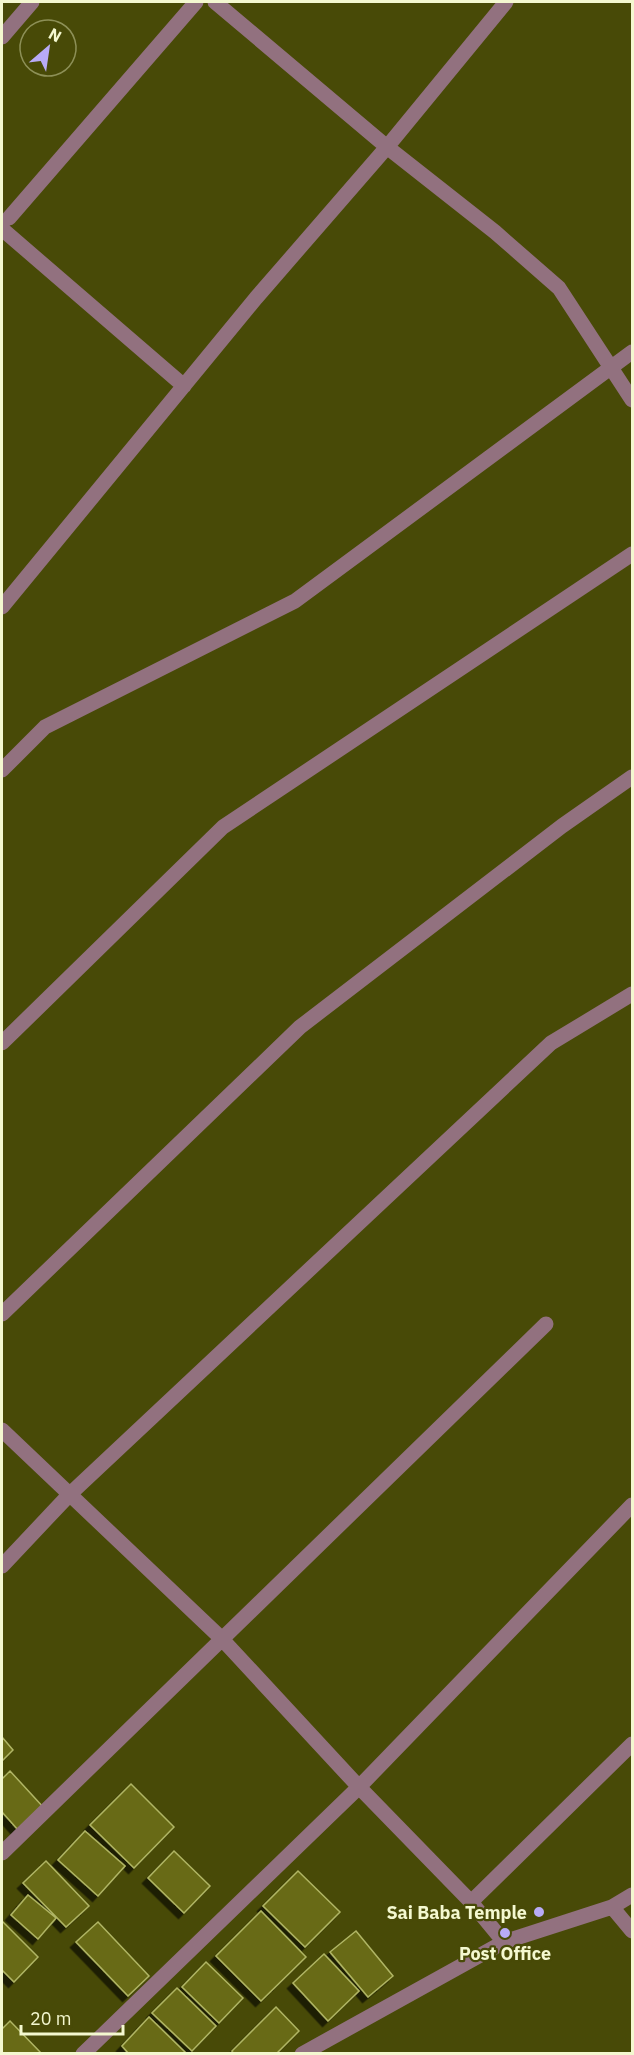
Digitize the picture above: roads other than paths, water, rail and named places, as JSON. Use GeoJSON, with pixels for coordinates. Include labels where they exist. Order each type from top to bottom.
{"type":"FeatureCollection","features":[{"type":"Feature","properties":{"kind":"street"},"geometry":{"type":"LineString","coordinates":[[2,37],[32,2]]}},
{"type":"Feature","properties":{"kind":"street"},"geometry":{"type":"LineString","coordinates":[[184,386],[5,223],[196,2]]}},
{"type":"Feature","properties":{"kind":"street"},"geometry":{"type":"LineString","coordinates":[[215,2],[387,147],[495,232],[559,288],[633,400]]}},
{"type":"Feature","properties":{"kind":"street"},"geometry":{"type":"LineString","coordinates":[[2,607],[256,298],[387,147],[506,2]]}},
{"type":"Feature","properties":{"kind":"street"},"geometry":{"type":"LineString","coordinates":[[2,770],[45,727],[295,601],[633,352]]}},
{"type":"Feature","properties":{"kind":"street"},"geometry":{"type":"LineString","coordinates":[[2,1043],[222,827],[633,554]]}},
{"type":"Feature","properties":{"kind":"street"},"geometry":{"type":"LineString","coordinates":[[2,1314],[300,1027],[562,826],[633,777]]}},
{"type":"Feature","properties":{"kind":"street"},"geometry":{"type":"LineString","coordinates":[[2,1566],[69,1495],[551,1043],[633,994]]}},
{"type":"Feature","properties":{"kind":"street"},"geometry":{"type":"LineString","coordinates":[[2,1854],[221,1638],[546,1324]]}},
{"type":"Feature","properties":{"kind":"street"},"geometry":{"type":"LineString","coordinates":[[2,1430],[221,1638],[359,1787],[471,1902],[504,1942]]}},
{"type":"Feature","properties":{"kind":"street"},"geometry":{"type":"LineString","coordinates":[[83,2054],[359,1787],[633,1505]]}},
{"type":"Feature","properties":{"kind":"street"},"geometry":{"type":"LineString","coordinates":[[471,1902],[633,1744]]}},
{"type":"Feature","properties":{"kind":"street"},"geometry":{"type":"LineString","coordinates":[[302,2054],[504,1942],[612,1907],[633,1895]]}},
{"type":"Feature","properties":{"kind":"street"},"geometry":{"type":"LineString","coordinates":[[612,1907],[633,1931]]}},
{"type":"Feature","properties":{"kind":"place","name":"Sai Baba Temple"},"geometry":{"type":"Point","coordinates":[539,1912]}},
{"type":"Feature","properties":{"kind":"place","name":"Post Office"},"geometry":{"type":"Point","coordinates":[505,1933]}}]}
